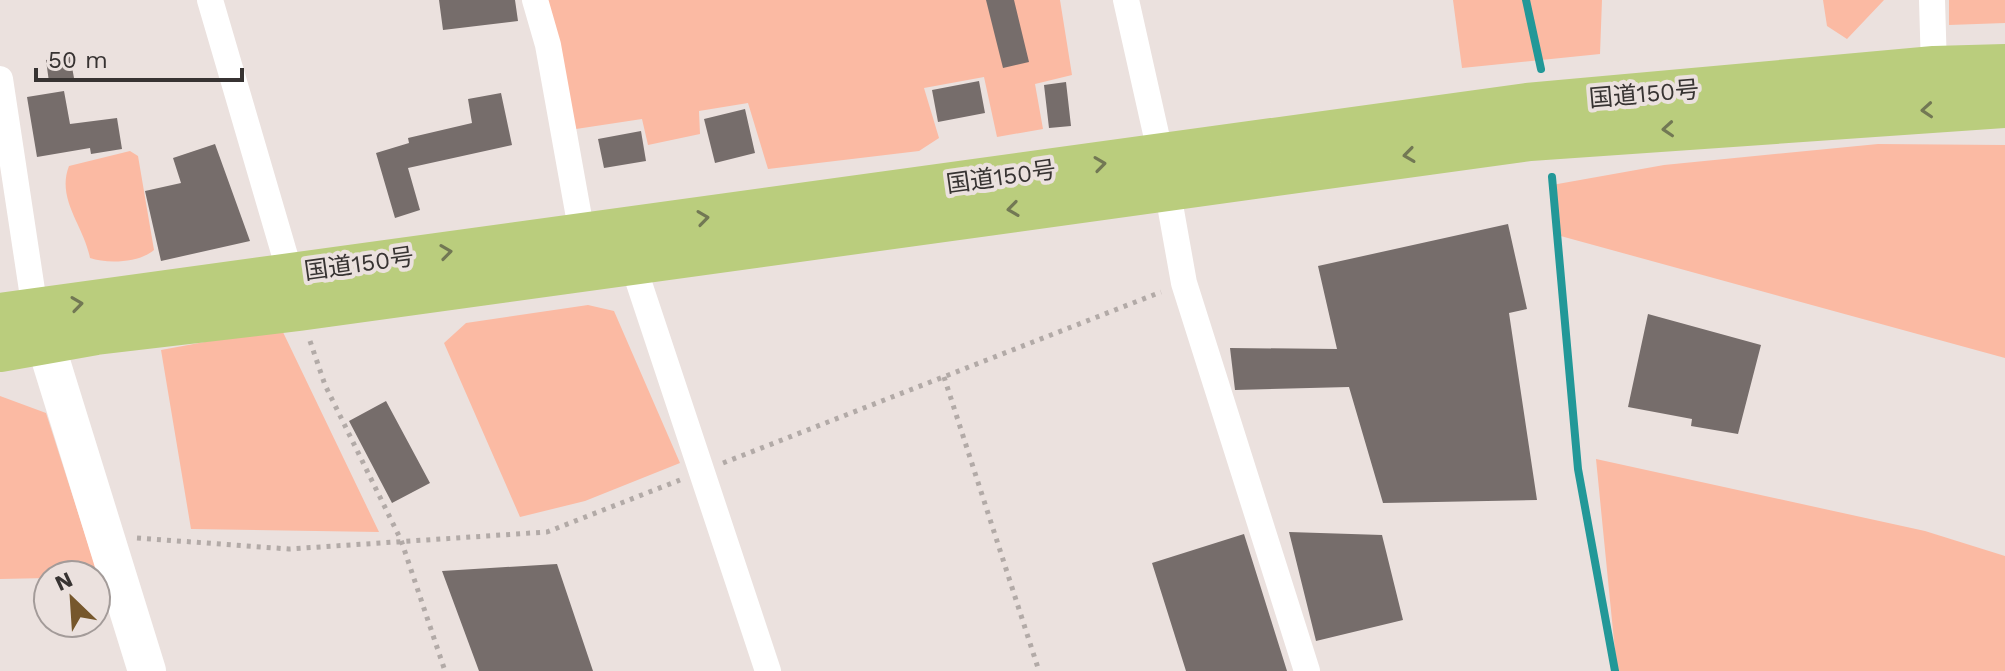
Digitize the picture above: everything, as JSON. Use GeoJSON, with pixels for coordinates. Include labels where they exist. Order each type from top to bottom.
{"type":"FeatureCollection","features":[{"type":"Feature","properties":{"kind":"highway","name":"国道150号"},"geometry":{"type":"LineString","coordinates":[[0,350],[27,323],[295,291],[632,262],[1164,172],[1527,105],[1934,68],[2005,66]]}},
{"type":"Feature","properties":{"kind":"highway","name":"国道150号"},"geometry":{"type":"LineString","coordinates":[[295,291],[582,234],[1164,172],[1530,139],[2005,106]]}},
{"type":"Feature","properties":{"kind":"street"},"geometry":{"type":"LineString","coordinates":[[210,0],[295,291]]}},
{"type":"Feature","properties":{"kind":"street"},"geometry":{"type":"LineString","coordinates":[[535,0],[548,45],[582,234]]}},
{"type":"Feature","properties":{"kind":"street"},"geometry":{"type":"LineString","coordinates":[[1126,0],[1164,172],[1184,283],[1307,671]]}},
{"type":"Feature","properties":{"kind":"street"},"geometry":{"type":"LineString","coordinates":[[1932,0],[1934,68]]}},
{"type":"Feature","properties":{"kind":"street"},"geometry":{"type":"LineString","coordinates":[[0,79],[27,323],[104,535],[147,671]]}},
{"type":"Feature","properties":{"kind":"street"},"geometry":{"type":"LineString","coordinates":[[632,262],[768,671]]}},
{"type":"Feature","properties":{"kind":"path"},"geometry":{"type":"LineString","coordinates":[[104,535],[289,549],[547,532],[1184,283]]}},
{"type":"Feature","properties":{"kind":"path"},"geometry":{"type":"LineString","coordinates":[[295,291],[325,385],[401,540],[445,671]]}},
{"type":"Feature","properties":{"kind":"path"},"geometry":{"type":"LineString","coordinates":[[944,377],[1039,671]]}},
{"type":"Feature","properties":{"kind":"shaded area"},"geometry":{"type":"Polygon","coordinates":[[[544,0],[1060,0],[1072,75],[1035,84],[1043,129],[997,137],[984,77],[924,88],[939,138],[919,151],[768,169],[748,103],[699,111],[700,134],[648,145],[642,119],[576,129],[544,0]]]}},
{"type":"Feature","properties":{"kind":"shaded area"},"geometry":{"type":"Polygon","coordinates":[[[1453,0],[1602,0],[1600,54],[1462,68],[1453,0]]]}},
{"type":"Feature","properties":{"kind":"shaded area"},"geometry":{"type":"Polygon","coordinates":[[[1823,0],[1884,0],[1847,39],[1827,26],[1823,0]]]}},
{"type":"Feature","properties":{"kind":"shaded area"},"geometry":{"type":"Polygon","coordinates":[[[1949,0],[2005,0],[2005,23],[1949,25],[1949,0]]]}},
{"type":"Feature","properties":{"kind":"shaded area"},"geometry":{"type":"Polygon","coordinates":[[[1878,144],[2005,145],[2005,358],[1557,235],[1552,185],[1664,165],[1878,144]]]}},
{"type":"Feature","properties":{"kind":"shaded area"},"geometry":{"type":"Polygon","coordinates":[[[130,151],[138,156],[154,250],[140,258],[123,261],[90,258],[68,201],[66,178],[69,166],[130,151]]]}},
{"type":"Feature","properties":{"kind":"shaded area"},"geometry":{"type":"Polygon","coordinates":[[[588,305],[614,311],[680,463],[585,501],[520,517],[444,343],[466,323],[588,305]]]}},
{"type":"Feature","properties":{"kind":"shaded area"},"geometry":{"type":"Polygon","coordinates":[[[281,328],[379,532],[191,529],[161,350],[281,328]]]}},
{"type":"Feature","properties":{"kind":"shaded area"},"geometry":{"type":"Polygon","coordinates":[[[0,396],[46,413],[93,559],[32,559],[32,578],[0,579],[0,396]]]}},
{"type":"Feature","properties":{"kind":"shaded area"},"geometry":{"type":"Polygon","coordinates":[[[1596,459],[1925,531],[2005,556],[2005,671],[1617,671],[1596,459]]]}},
{"type":"Feature","properties":{"kind":"building"},"geometry":{"type":"Polygon","coordinates":[[[439,0],[515,0],[518,21],[443,30],[439,0]]]}},
{"type":"Feature","properties":{"kind":"building"},"geometry":{"type":"Polygon","coordinates":[[[986,0],[1014,0],[1029,62],[1003,68],[986,0]]]}},
{"type":"Feature","properties":{"kind":"building"},"geometry":{"type":"Polygon","coordinates":[[[70,56],[74,78],[49,82],[46,60],[70,56]]]}},
{"type":"Feature","properties":{"kind":"building"},"geometry":{"type":"Polygon","coordinates":[[[979,81],[985,113],[938,122],[932,90],[979,81]]]}},
{"type":"Feature","properties":{"kind":"building"},"geometry":{"type":"Polygon","coordinates":[[[1066,82],[1071,126],[1049,128],[1044,85],[1066,82]]]}},
{"type":"Feature","properties":{"kind":"building"},"geometry":{"type":"Polygon","coordinates":[[[64,91],[70,124],[117,118],[122,149],[91,154],[90,148],[37,157],[27,97],[64,91]]]}},
{"type":"Feature","properties":{"kind":"building"},"geometry":{"type":"Polygon","coordinates":[[[501,93],[512,145],[408,168],[420,210],[395,218],[376,153],[409,143],[408,138],[472,123],[468,99],[501,93]]]}},
{"type":"Feature","properties":{"kind":"building"},"geometry":{"type":"Polygon","coordinates":[[[745,109],[755,153],[715,163],[704,119],[745,109]]]}},
{"type":"Feature","properties":{"kind":"building"},"geometry":{"type":"Polygon","coordinates":[[[641,131],[646,161],[604,168],[598,139],[641,131]]]}},
{"type":"Feature","properties":{"kind":"building"},"geometry":{"type":"Polygon","coordinates":[[[215,144],[250,241],[161,261],[145,191],[181,183],[173,158],[215,144]]]}},
{"type":"Feature","properties":{"kind":"building"},"geometry":{"type":"Polygon","coordinates":[[[1508,224],[1527,309],[1509,313],[1537,500],[1383,503],[1349,387],[1235,390],[1230,348],[1337,349],[1318,266],[1508,224]]]}},
{"type":"Feature","properties":{"kind":"building"},"geometry":{"type":"Polygon","coordinates":[[[1648,314],[1761,345],[1738,434],[1691,426],[1692,419],[1628,407],[1648,314]]]}},
{"type":"Feature","properties":{"kind":"building"},"geometry":{"type":"Polygon","coordinates":[[[386,401],[430,483],[392,503],[349,421],[386,401]]]}},
{"type":"Feature","properties":{"kind":"building"},"geometry":{"type":"Polygon","coordinates":[[[1289,532],[1382,535],[1403,620],[1316,641],[1289,532]]]}},
{"type":"Feature","properties":{"kind":"building"},"geometry":{"type":"Polygon","coordinates":[[[1244,534],[1287,671],[1186,671],[1152,563],[1244,534]]]}},
{"type":"Feature","properties":{"kind":"building"},"geometry":{"type":"Polygon","coordinates":[[[557,564],[593,671],[479,671],[442,571],[557,564]]]}},
{"type":"Feature","properties":{"kind":"waterway"},"geometry":{"type":"LineString","coordinates":[[1526,0],[1541,69]]}},
{"type":"Feature","properties":{"kind":"waterway"},"geometry":{"type":"LineString","coordinates":[[1552,177],[1578,469],[1615,671]]}}]}
